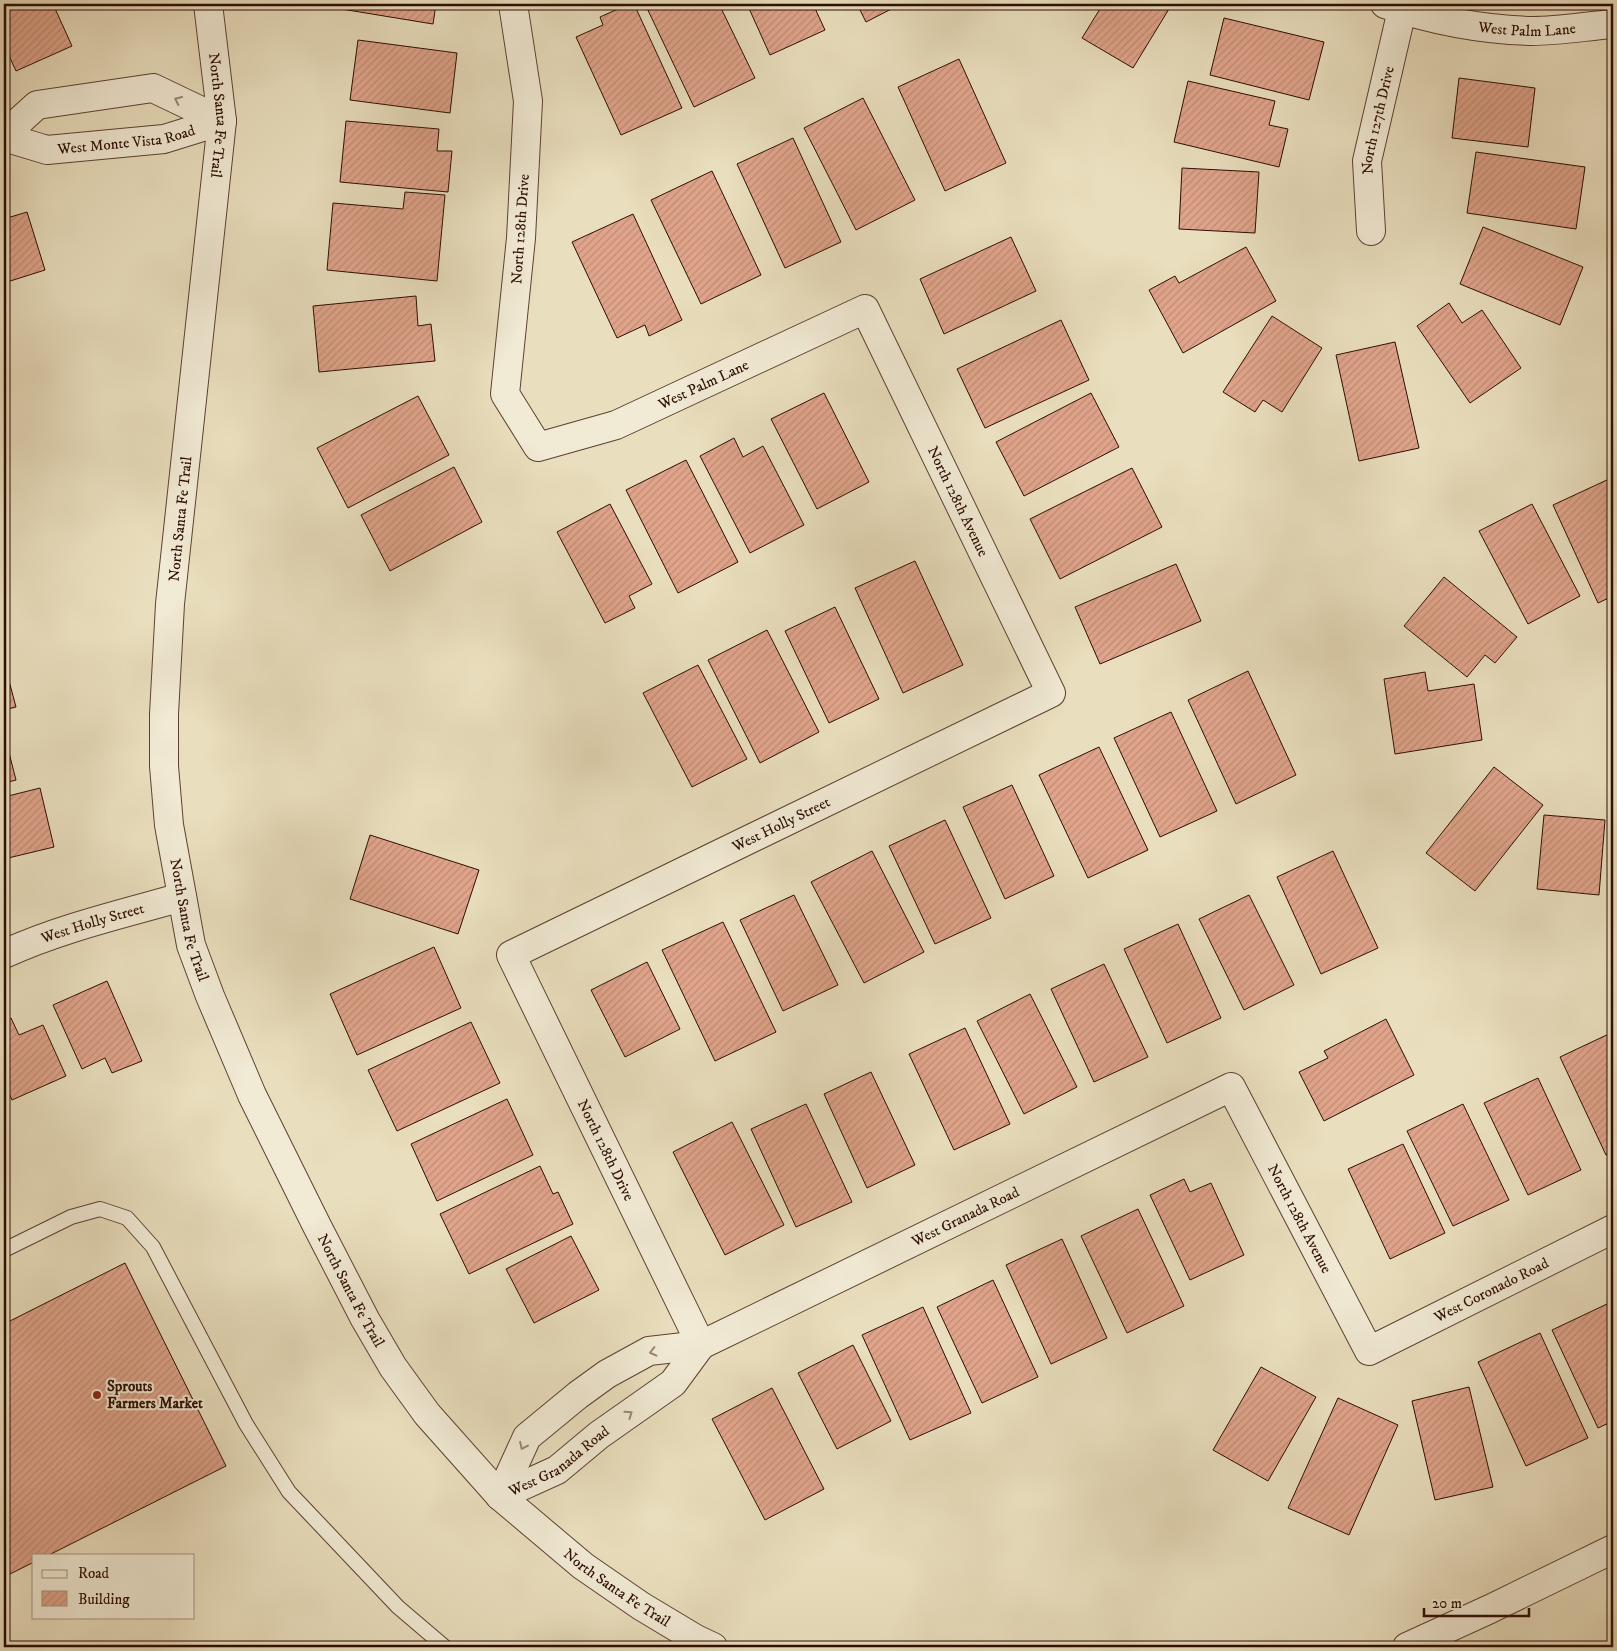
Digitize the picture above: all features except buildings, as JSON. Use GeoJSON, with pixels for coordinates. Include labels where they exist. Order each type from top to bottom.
{"type":"FeatureCollection","features":[{"type":"Feature","properties":{"kind":"street","name":"North Santa Fe Trail"},"geometry":{"type":"LineString","coordinates":[[208,4],[222,121],[170,604],[164,714],[164,766],[169,825],[191,945],[210,996],[252,1095],[316,1226],[365,1319],[393,1367],[427,1414],[500,1496],[582,1566],[641,1606],[713,1647]]}},
{"type":"Feature","properties":{"kind":"street","name":"North 128th Drive"},"geometry":{"type":"LineString","coordinates":[[513,4],[528,101],[521,238],[505,394],[538,447]]}},
{"type":"Feature","properties":{"kind":"street","name":"West Palm Lane"},"geometry":{"type":"LineString","coordinates":[[1394,7],[1470,25],[1532,31],[1613,24]]}},
{"type":"Feature","properties":{"kind":"street","name":"North 127th Drive"},"geometry":{"type":"LineString","coordinates":[[1371,231],[1367,161],[1394,7]]}},
{"type":"Feature","properties":{"kind":"street","name":"West Monte Vista Road"},"geometry":{"type":"LineString","coordinates":[[153,88],[222,121],[164,139],[47,150],[4,136],[37,105],[153,88]]}},
{"type":"Feature","properties":{"kind":"street","name":"West Palm Lane"},"geometry":{"type":"LineString","coordinates":[[538,447],[616,425],[865,309]]}},
{"type":"Feature","properties":{"kind":"street","name":"North 128th Avenue"},"geometry":{"type":"LineString","coordinates":[[865,309],[1051,693]]}},
{"type":"Feature","properties":{"kind":"street","name":"West Holly Street"},"geometry":{"type":"LineString","coordinates":[[511,955],[1051,693]]}},
{"type":"Feature","properties":{"kind":"street","name":"West Holly Street"},"geometry":{"type":"LineString","coordinates":[[4,954],[64,931],[182,897]]}},
{"type":"Feature","properties":{"kind":"street","name":"North 128th Drive"},"geometry":{"type":"LineString","coordinates":[[511,955],[701,1345]]}},
{"type":"Feature","properties":{"kind":"street","name":"North 128th Avenue"},"geometry":{"type":"LineString","coordinates":[[1231,1087],[1369,1351]]}},
{"type":"Feature","properties":{"kind":"street","name":"West Granada Road"},"geometry":{"type":"LineString","coordinates":[[500,1496],[527,1437],[607,1374],[649,1351],[701,1345],[1231,1087]]}},
{"type":"Feature","properties":{"kind":"street","name":"West Coronado Road"},"geometry":{"type":"LineString","coordinates":[[1369,1351],[1613,1228]]}},
{"type":"Feature","properties":{"kind":"street","name":"West Granada Road"},"geometry":{"type":"LineString","coordinates":[[500,1496],[557,1470],[599,1435],[673,1383],[701,1345]]}},
{"type":"Feature","properties":{"kind":"street"},"geometry":{"type":"LineString","coordinates":[[1407,1647],[1613,1549]]}},
{"type":"Feature","properties":{"kind":"lane"},"geometry":{"type":"LineString","coordinates":[[4,1250],[70,1217],[100,1209],[127,1218],[153,1247],[246,1424],[289,1492],[398,1607],[445,1647]]}},
{"type":"Feature","properties":{"kind":"place","name":"Sprouts Farmers Market"},"geometry":{"type":"Point","coordinates":[97,1395]}}]}
